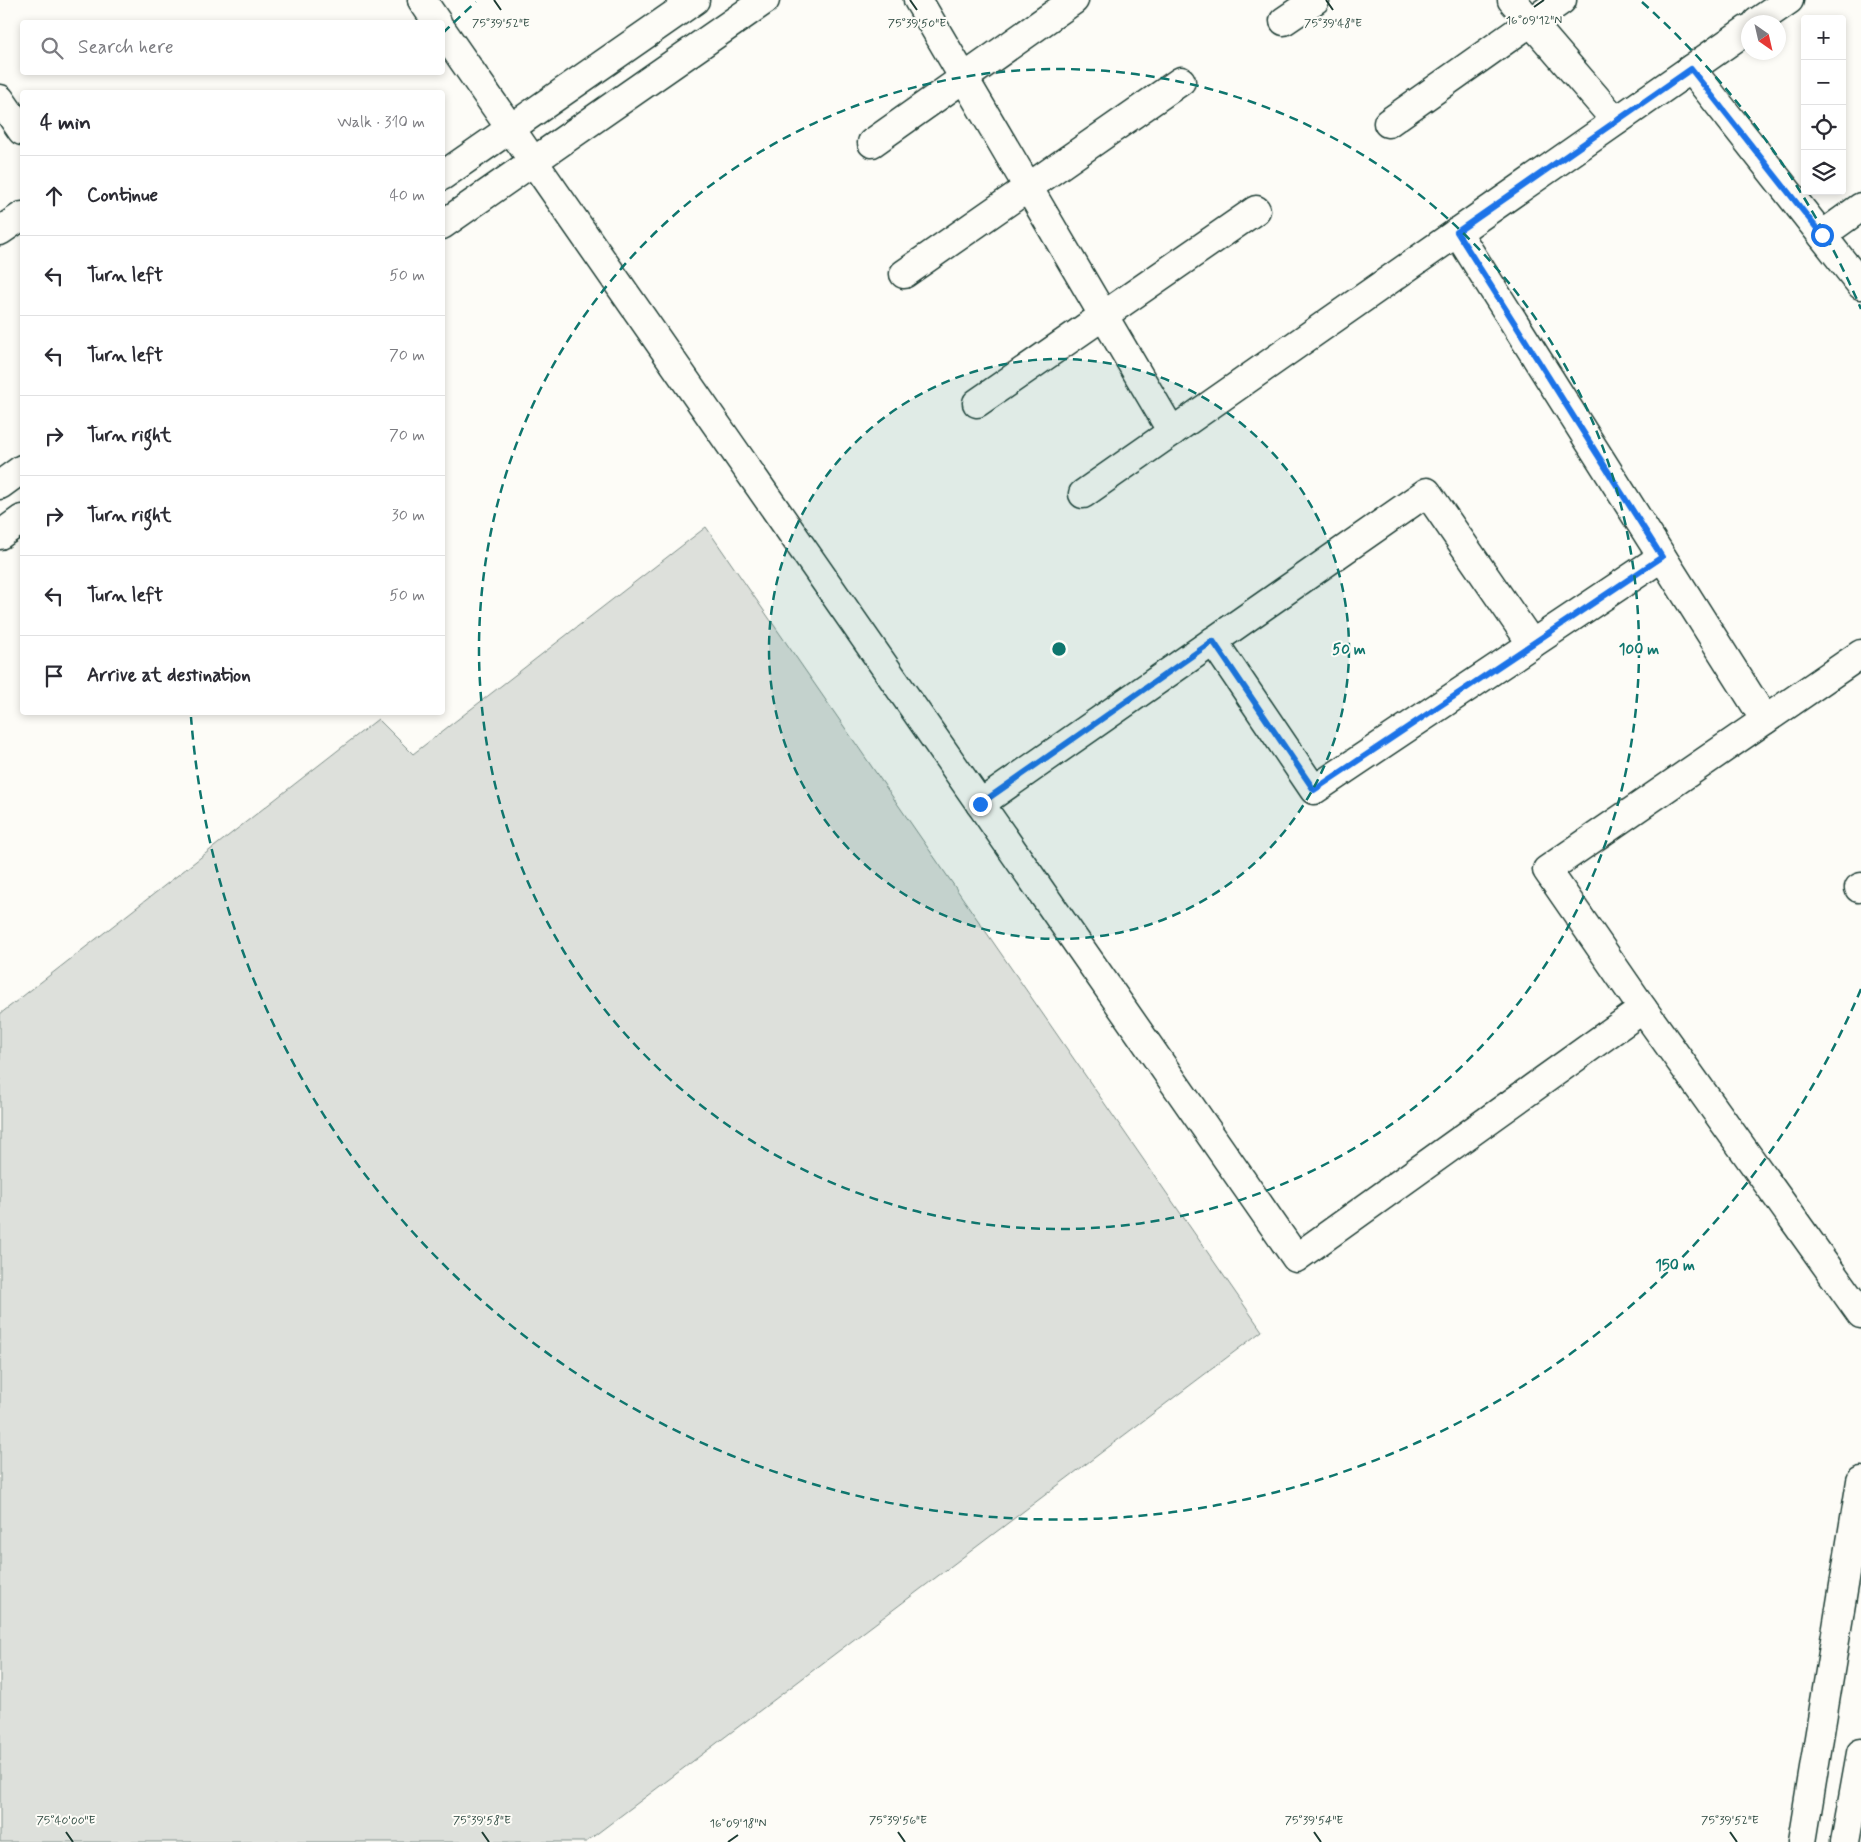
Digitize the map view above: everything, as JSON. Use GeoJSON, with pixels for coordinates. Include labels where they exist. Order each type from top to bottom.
{"type":"FeatureCollection","features":[{"type":"Feature","properties":{"kind":"street"},"geometry":{"type":"LineString","coordinates":[[422,0],[436,20]]}},
{"type":"Feature","properties":{"kind":"street"},"geometry":{"type":"LineString","coordinates":[[445,174],[694,0]]}},
{"type":"Feature","properties":{"kind":"street"},"geometry":{"type":"LineString","coordinates":[[445,223],[764,0]]}},
{"type":"Feature","properties":{"kind":"street"},"geometry":{"type":"LineString","coordinates":[[918,0],[1172,432]]}},
{"type":"Feature","properties":{"kind":"street"},"geometry":{"type":"LineString","coordinates":[[872,143],[1074,0]]}},
{"type":"Feature","properties":{"kind":"street"},"geometry":{"type":"LineString","coordinates":[[1284,21],[1314,0]]}},
{"type":"Feature","properties":{"kind":"street"},"geometry":{"type":"LineString","coordinates":[[1512,0],[1616,121]]}},
{"type":"Feature","properties":{"kind":"street"},"geometry":{"type":"LineString","coordinates":[[1388,123],[1562,0]]}},
{"type":"Feature","properties":{"kind":"street"},"geometry":{"type":"LineString","coordinates":[[1767,15],[1789,0]]}},
{"type":"Feature","properties":{"kind":"street"},"geometry":{"type":"LineString","coordinates":[[445,34],[1296,1258],[1643,1009]]}},
{"type":"Feature","properties":{"kind":"street"},"geometry":{"type":"LineString","coordinates":[[1083,494],[1741,34]]}},
{"type":"Feature","properties":{"kind":"street"},"geometry":{"type":"LineString","coordinates":[[1691,69],[1861,285]]}},
{"type":"Feature","properties":{"kind":"street"},"geometry":{"type":"LineString","coordinates":[[904,274],[1181,81]]}},
{"type":"Feature","properties":{"kind":"street"},"geometry":{"type":"LineString","coordinates":[[0,99],[20,128]]}},
{"type":"Feature","properties":{"kind":"street"},"geometry":{"type":"LineString","coordinates":[[1822,235],[1861,208]]}},
{"type":"Feature","properties":{"kind":"street"},"geometry":{"type":"LineString","coordinates":[[977,403],[1256,210]]}},
{"type":"Feature","properties":{"kind":"street"},"geometry":{"type":"LineString","coordinates":[[0,231],[20,217]]}},
{"type":"Feature","properties":{"kind":"street"},"geometry":{"type":"LineString","coordinates":[[1457,232],[1765,720]]}},
{"type":"Feature","properties":{"kind":"street"},"geometry":{"type":"LineString","coordinates":[[0,485],[20,470]]}},
{"type":"Feature","properties":{"kind":"street"},"geometry":{"type":"LineString","coordinates":[[980,804],[1427,492],[1532,644]]}},
{"type":"Feature","properties":{"kind":"street"},"geometry":{"type":"LineString","coordinates":[[0,535],[20,520]]}},
{"type":"Feature","properties":{"kind":"street"},"geometry":{"type":"LineString","coordinates":[[1213,641],[1314,790],[1662,557]]}},
{"type":"Feature","properties":{"kind":"street"},"geometry":{"type":"LineString","coordinates":[[1861,654],[1547,870],[1643,1009],[1861,1314]]}},
{"type":"Feature","properties":{"kind":"street"},"geometry":{"type":"LineString","coordinates":[[1802,1842],[1861,1481]]}},
{"type":"Feature","properties":{"kind":"street"},"geometry":{"type":"LineString","coordinates":[[1845,1842],[1861,1753]]}},
{"type":"Feature","properties":{"kind":"shaded area"},"geometry":{"type":"Polygon","coordinates":[[[706,527],[1262,1331],[586,1842],[0,1842],[0,1014],[378,719],[413,754],[706,527]]]}},
{"type":"Feature","properties":{"kind":"route"},"geometry":{"type":"LineString","coordinates":[[980,804],[1213,641],[1314,790],[1662,557],[1457,232],[1691,69],[1822,235]]}}]}
